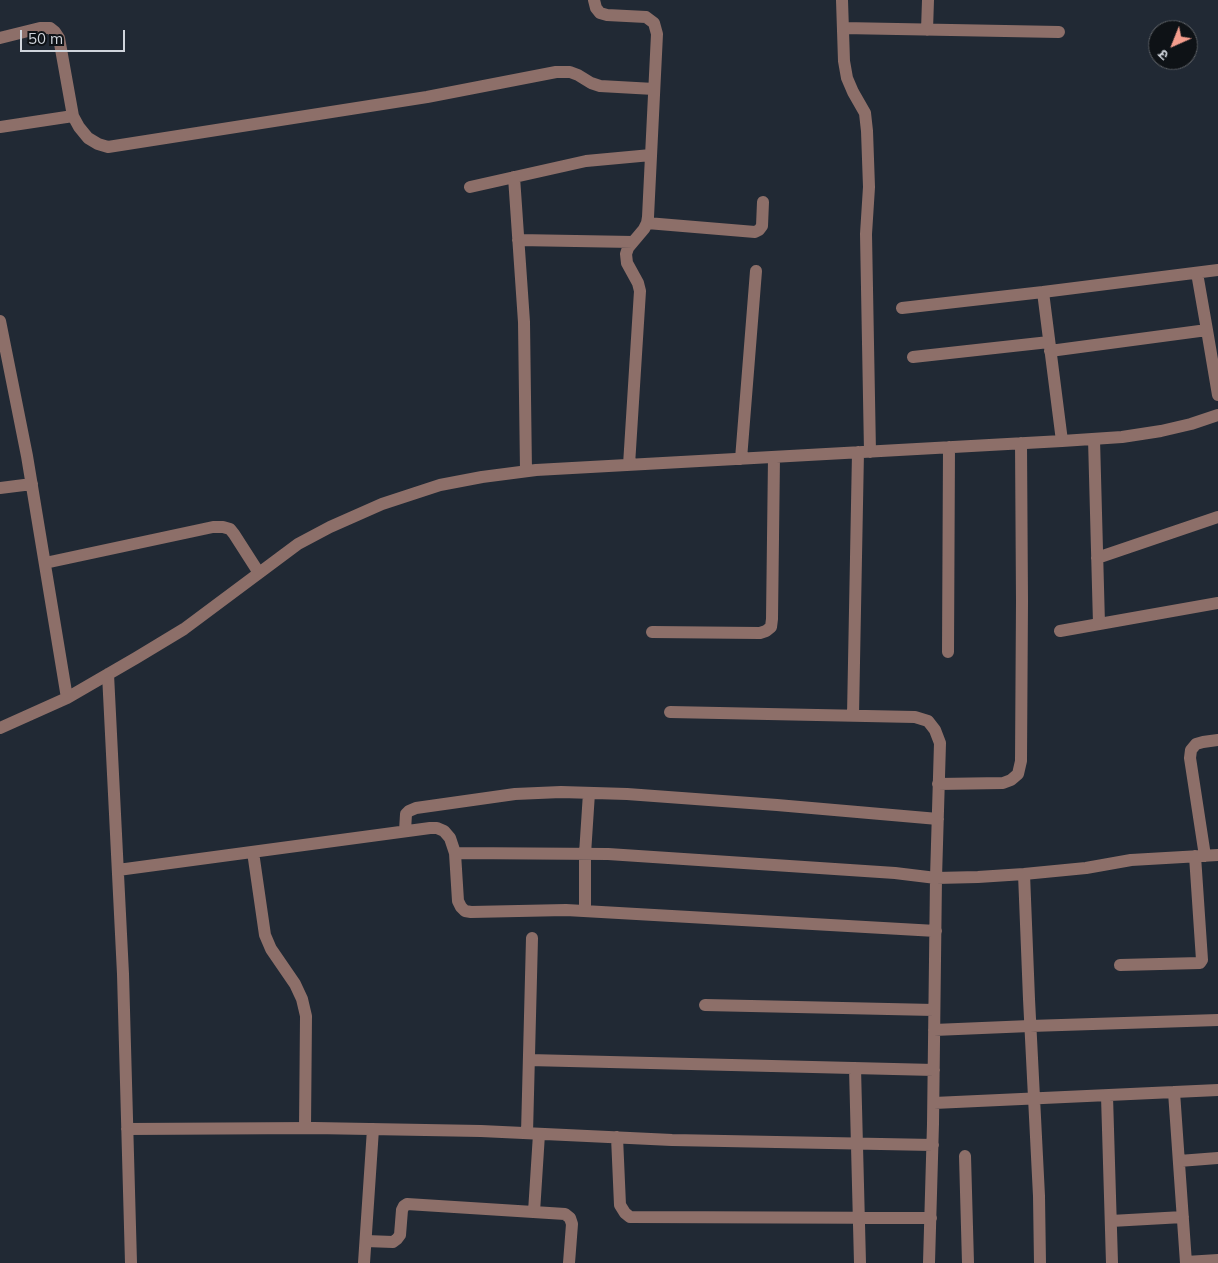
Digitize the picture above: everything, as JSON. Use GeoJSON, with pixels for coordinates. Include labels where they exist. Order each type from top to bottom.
{"type":"FeatureCollection","features":[{"type":"Feature","properties":{"kind":"street"},"geometry":{"type":"LineString","coordinates":[[594,0],[596,8],[600,13],[646,16],[654,23],[657,34],[647,224],[628,248],[626,254],[626,259],[640,291],[629,465]]}},
{"type":"Feature","properties":{"kind":"street"},"geometry":{"type":"LineString","coordinates":[[842,0],[844,61],[847,78],[865,113],[868,187],[864,452],[853,715]]}},
{"type":"Feature","properties":{"kind":"street"},"geometry":{"type":"LineString","coordinates":[[927,30],[928,0]]}},
{"type":"Feature","properties":{"kind":"street"},"geometry":{"type":"LineString","coordinates":[[0,38],[40,28],[50,28],[55,32],[59,38],[73,116],[88,138],[108,147],[428,97],[556,72],[570,72],[600,86],[654,89]]}},
{"type":"Feature","properties":{"kind":"street"},"geometry":{"type":"LineString","coordinates":[[843,28],[1060,32]]}},
{"type":"Feature","properties":{"kind":"street"},"geometry":{"type":"LineString","coordinates":[[0,127],[73,116]]}},
{"type":"Feature","properties":{"kind":"street"},"geometry":{"type":"LineString","coordinates":[[470,187],[586,161],[651,155]]}},
{"type":"Feature","properties":{"kind":"street"},"geometry":{"type":"LineString","coordinates":[[514,177],[524,322],[526,471]]}},
{"type":"Feature","properties":{"kind":"street"},"geometry":{"type":"LineString","coordinates":[[647,224],[755,232],[762,226],[763,202]]}},
{"type":"Feature","properties":{"kind":"street"},"geometry":{"type":"LineString","coordinates":[[518,240],[633,242]]}},
{"type":"Feature","properties":{"kind":"street"},"geometry":{"type":"LineString","coordinates":[[902,308],[1218,270]]}},
{"type":"Feature","properties":{"kind":"street"},"geometry":{"type":"LineString","coordinates":[[740,459],[756,271]]}},
{"type":"Feature","properties":{"kind":"street"},"geometry":{"type":"LineString","coordinates":[[1196,273],[1218,395]]}},
{"type":"Feature","properties":{"kind":"street"},"geometry":{"type":"LineString","coordinates":[[1043,292],[1062,441]]}},
{"type":"Feature","properties":{"kind":"street"},"geometry":{"type":"LineString","coordinates":[[0,321],[6,379],[32,484],[67,698]]}},
{"type":"Feature","properties":{"kind":"street"},"geometry":{"type":"LineString","coordinates":[[913,357],[1207,330]]}},
{"type":"Feature","properties":{"kind":"street"},"geometry":{"type":"LineString","coordinates":[[0,728],[67,698],[184,629],[298,544],[330,527],[382,504],[440,485],[526,471],[1094,439],[1161,431],[1218,415]]}},
{"type":"Feature","properties":{"kind":"street"},"geometry":{"type":"LineString","coordinates":[[1094,439],[1099,624]]}},
{"type":"Feature","properties":{"kind":"street"},"geometry":{"type":"LineString","coordinates":[[938,784],[1003,783],[1011,780],[1018,774],[1021,741],[1021,444]]}},
{"type":"Feature","properties":{"kind":"street"},"geometry":{"type":"LineString","coordinates":[[948,652],[950,447]]}},
{"type":"Feature","properties":{"kind":"street"},"geometry":{"type":"LineString","coordinates":[[652,632],[760,633],[771,627],[774,457]]}},
{"type":"Feature","properties":{"kind":"street"},"geometry":{"type":"LineString","coordinates":[[0,488],[32,484]]}},
{"type":"Feature","properties":{"kind":"street"},"geometry":{"type":"LineString","coordinates":[[1097,558],[1218,517]]}},
{"type":"Feature","properties":{"kind":"street"},"geometry":{"type":"LineString","coordinates":[[45,564],[213,527],[223,527],[230,529],[234,534],[259,573]]}},
{"type":"Feature","properties":{"kind":"street"},"geometry":{"type":"LineString","coordinates":[[1060,630],[1218,603]]}},
{"type":"Feature","properties":{"kind":"street"},"geometry":{"type":"LineString","coordinates":[[108,674],[123,974],[132,1263]]}},
{"type":"Feature","properties":{"kind":"street"},"geometry":{"type":"LineString","coordinates":[[670,712],[915,717],[928,721],[935,730],[940,743],[936,878],[934,1103],[929,1263]]}},
{"type":"Feature","properties":{"kind":"street"},"geometry":{"type":"LineString","coordinates":[[1120,964],[1200,963],[1202,960],[1200,856],[1190,758],[1191,750],[1196,744],[1218,740]]}},
{"type":"Feature","properties":{"kind":"street"},"geometry":{"type":"LineString","coordinates":[[405,831],[406,814],[416,808],[515,794],[561,792],[627,794],[768,804],[938,819]]}},
{"type":"Feature","properties":{"kind":"street"},"geometry":{"type":"LineString","coordinates":[[585,911],[585,854],[589,793]]}},
{"type":"Feature","properties":{"kind":"street"},"geometry":{"type":"LineString","coordinates":[[118,870],[438,828],[444,831],[450,838],[455,853],[458,901],[465,911],[566,910],[936,931]]}},
{"type":"Feature","properties":{"kind":"street"},"geometry":{"type":"LineString","coordinates":[[254,852],[265,935],[271,949],[295,984],[302,999],[306,1016],[305,1128]]}},
{"type":"Feature","properties":{"kind":"street"},"geometry":{"type":"LineString","coordinates":[[455,853],[585,854],[895,873],[936,878],[1024,874],[1086,868],[1131,860],[1218,855]]}},
{"type":"Feature","properties":{"kind":"street"},"geometry":{"type":"LineString","coordinates":[[1024,874],[1039,1196],[1040,1263]]}},
{"type":"Feature","properties":{"kind":"street"},"geometry":{"type":"LineString","coordinates":[[532,938],[529,1060],[533,1133],[534,1212]]}},
{"type":"Feature","properties":{"kind":"street"},"geometry":{"type":"LineString","coordinates":[[705,1005],[934,1010]]}},
{"type":"Feature","properties":{"kind":"street"},"geometry":{"type":"LineString","coordinates":[[934,1030],[1218,1020]]}},
{"type":"Feature","properties":{"kind":"street"},"geometry":{"type":"LineString","coordinates":[[529,1060],[934,1070]]}},
{"type":"Feature","properties":{"kind":"street"},"geometry":{"type":"LineString","coordinates":[[855,1068],[860,1263]]}},
{"type":"Feature","properties":{"kind":"street"},"geometry":{"type":"LineString","coordinates":[[934,1103],[1034,1100],[1218,1090]]}},
{"type":"Feature","properties":{"kind":"street"},"geometry":{"type":"LineString","coordinates":[[1174,1092],[1186,1262],[1218,1260]]}},
{"type":"Feature","properties":{"kind":"street"},"geometry":{"type":"LineString","coordinates":[[1107,1096],[1112,1263]]}},
{"type":"Feature","properties":{"kind":"street"},"geometry":{"type":"LineString","coordinates":[[127,1129],[305,1128],[481,1131],[672,1140],[933,1145]]}},
{"type":"Feature","properties":{"kind":"street"},"geometry":{"type":"LineString","coordinates":[[364,1263],[373,1129]]}},
{"type":"Feature","properties":{"kind":"street"},"geometry":{"type":"LineString","coordinates":[[617,1137],[620,1205],[624,1214],[630,1217],[931,1218]]}},
{"type":"Feature","properties":{"kind":"street"},"geometry":{"type":"LineString","coordinates":[[965,1156],[968,1263]]}},
{"type":"Feature","properties":{"kind":"street"},"geometry":{"type":"LineString","coordinates":[[1179,1161],[1218,1158]]}},
{"type":"Feature","properties":{"kind":"street"},"geometry":{"type":"LineString","coordinates":[[366,1241],[394,1242],[398,1239],[402,1210],[407,1204],[565,1214],[570,1218],[572,1224],[569,1263]]}},
{"type":"Feature","properties":{"kind":"street"},"geometry":{"type":"LineString","coordinates":[[1111,1221],[1183,1217]]}}]}
